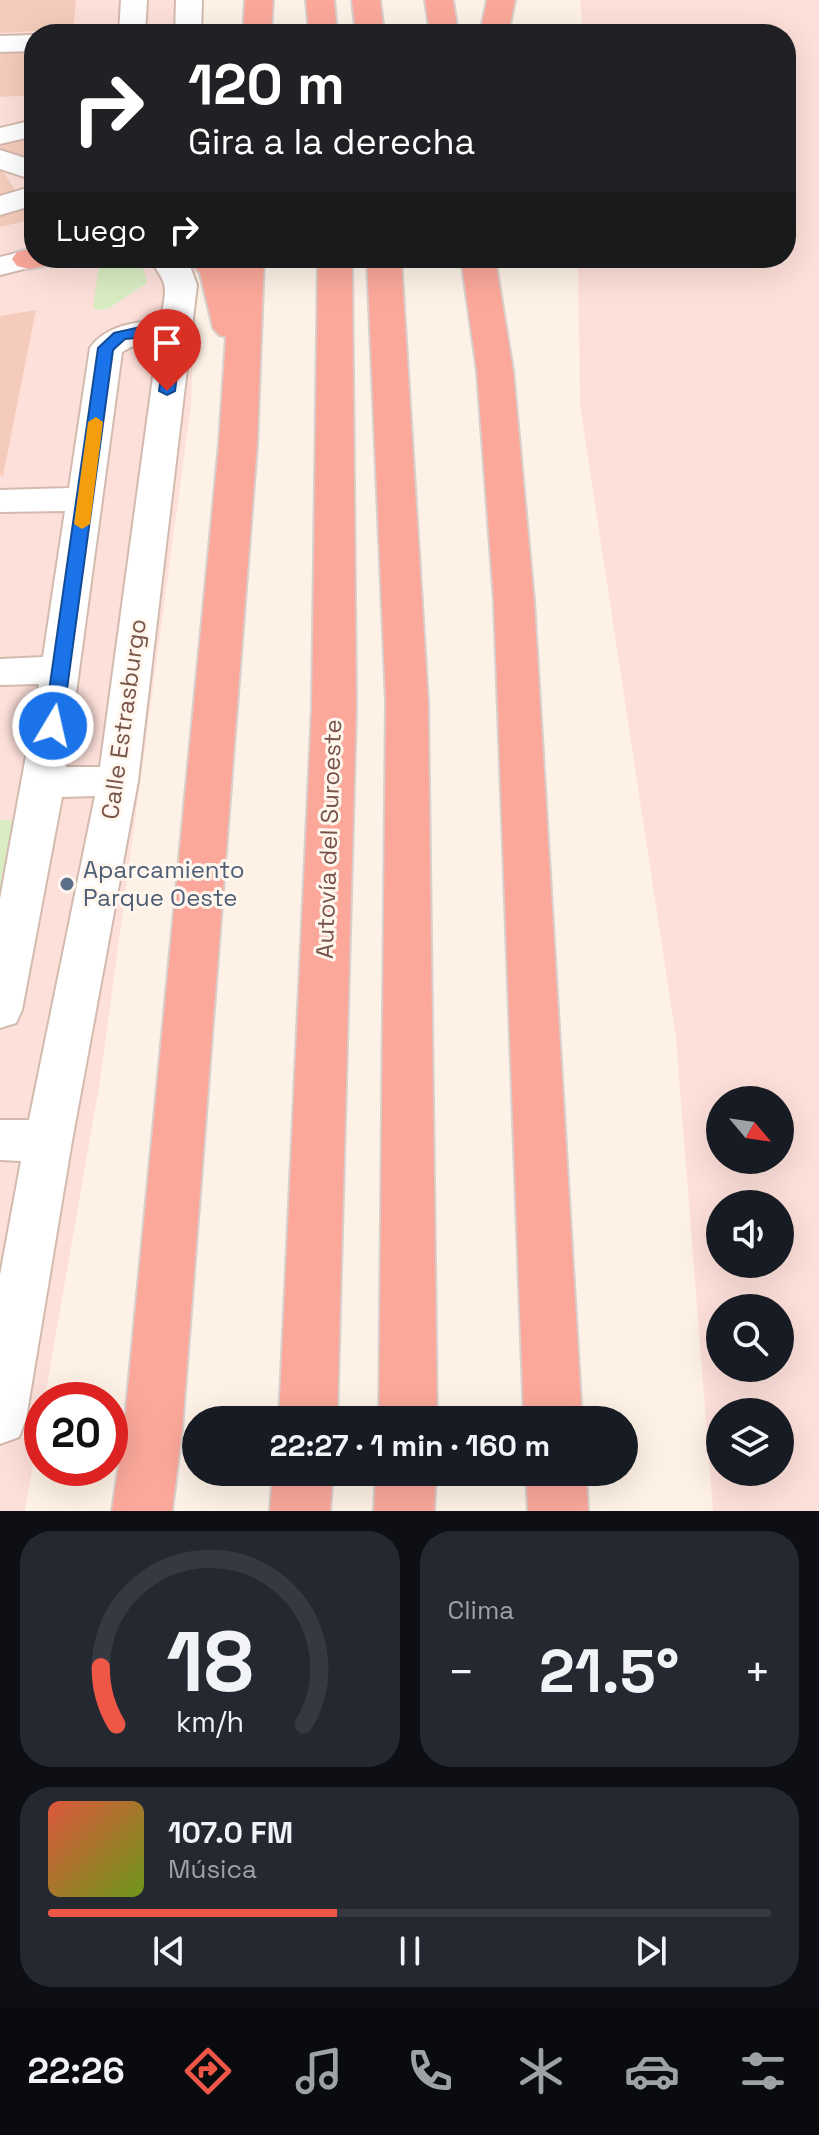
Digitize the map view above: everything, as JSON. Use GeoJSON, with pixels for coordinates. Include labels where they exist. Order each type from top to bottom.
{"type":"FeatureCollection","features":[{"type":"Feature","properties":{"kind":"highway"},"geometry":{"type":"LineString","coordinates":[[258,24],[259,0]]}},
{"type":"Feature","properties":{"kind":"highway"},"geometry":{"type":"LineString","coordinates":[[320,0],[322,24]]}},
{"type":"Feature","properties":{"kind":"highway"},"geometry":{"type":"LineString","coordinates":[[366,0],[369,24]]}},
{"type":"Feature","properties":{"kind":"highway"},"geometry":{"type":"LineString","coordinates":[[439,0],[443,24]]}},
{"type":"Feature","properties":{"kind":"highway"},"geometry":{"type":"LineString","coordinates":[[496,24],[501,0]]}},
{"type":"Feature","properties":{"kind":"highway"},"geometry":{"type":"LineString","coordinates":[[214,268],[243,372]]}},
{"type":"Feature","properties":{"kind":"highway"},"geometry":{"type":"LineString","coordinates":[[142,1511],[153,1430],[243,372],[247,268]]}},
{"type":"Feature","properties":{"kind":"highway","name":"Autovía del Suroeste"},"geometry":{"type":"LineString","coordinates":[[309,1406],[334,708],[335,268]]}},
{"type":"Feature","properties":{"kind":"highway"},"geometry":{"type":"LineString","coordinates":[[385,268],[407,702],[408,1406]]}},
{"type":"Feature","properties":{"kind":"highway"},"geometry":{"type":"LineString","coordinates":[[480,268],[495,371],[514,601],[552,1406]]}},
{"type":"Feature","properties":{"kind":"highway"},"geometry":{"type":"LineString","coordinates":[[495,371],[503,268]]}},
{"type":"Feature","properties":{"kind":"highway"},"geometry":{"type":"LineString","coordinates":[[300,1511],[302,1486]]}},
{"type":"Feature","properties":{"kind":"highway"},"geometry":{"type":"LineString","coordinates":[[404,1511],[405,1486]]}},
{"type":"Feature","properties":{"kind":"highway"},"geometry":{"type":"LineString","coordinates":[[557,1486],[558,1511]]}},
{"type":"Feature","properties":{"kind":"street"},"geometry":{"type":"LineString","coordinates":[[133,24],[134,0]]}},
{"type":"Feature","properties":{"kind":"street"},"geometry":{"type":"LineString","coordinates":[[188,24],[189,0]]}},
{"type":"Feature","properties":{"kind":"street"},"geometry":{"type":"LineString","coordinates":[[0,44],[24,43]]}},
{"type":"Feature","properties":{"kind":"street"},"geometry":{"type":"LineString","coordinates":[[0,136],[24,130]]}},
{"type":"Feature","properties":{"kind":"street"},"geometry":{"type":"LineString","coordinates":[[0,206],[24,198]]}},
{"type":"Feature","properties":{"kind":"street"},"geometry":{"type":"LineString","coordinates":[[0,230],[24,224]]}},
{"type":"Feature","properties":{"kind":"street","name":"Calle Estrasburgo"},"geometry":{"type":"LineString","coordinates":[[0,1419],[48,1141],[118,781],[181,285],[175,268]]}},
{"type":"Feature","properties":{"kind":"street"},"geometry":{"type":"LineString","coordinates":[[0,1010],[62,670],[106,348],[120,336],[145,330],[175,331]]}},
{"type":"Feature","properties":{"kind":"street"},"geometry":{"type":"LineString","coordinates":[[0,501],[85,499]]}},
{"type":"Feature","properties":{"kind":"street"},"geometry":{"type":"LineString","coordinates":[[0,672],[62,670]]}},
{"type":"Feature","properties":{"kind":"street"},"geometry":{"type":"LineString","coordinates":[[44,782],[118,781]]}},
{"type":"Feature","properties":{"kind":"street"},"geometry":{"type":"LineString","coordinates":[[0,1140],[48,1141]]}},
{"type":"Feature","properties":{"kind":"shaded area"},"geometry":{"type":"Polygon","coordinates":[[[0,0],[202,0],[202,24],[24,24],[24,268],[196,268],[191,405],[100,1081],[48,1382],[24,1382],[24,1486],[29,1486],[25,1511],[0,1511],[0,0]]]}},
{"type":"Feature","properties":{"kind":"shaded area"},"geometry":{"type":"Polygon","coordinates":[[[580,0],[819,0],[819,1511],[713,1511],[711,1486],[794,1486],[794,1398],[706,1398],[706,1422],[676,1038],[580,405],[578,268],[796,268],[796,24],[582,24],[580,0]]]}},
{"type":"Feature","properties":{"kind":"green space"},"geometry":{"type":"Polygon","coordinates":[[[99,268],[143,268],[147,283],[108,309],[97,310],[93,307],[99,268]]]}},
{"type":"Feature","properties":{"kind":"green space"},"geometry":{"type":"Polygon","coordinates":[[[0,820],[17,820],[0,910],[0,820]]]}},
{"type":"Feature","properties":{"kind":"building"},"geometry":{"type":"Polygon","coordinates":[[[0,0],[76,0],[74,24],[24,24],[24,32],[0,33],[0,0]]]}},
{"type":"Feature","properties":{"kind":"building"},"geometry":{"type":"Polygon","coordinates":[[[24,49],[24,96],[0,97],[0,50],[24,49]]]}},
{"type":"Feature","properties":{"kind":"building"},"geometry":{"type":"Polygon","coordinates":[[[0,131],[24,133],[24,163],[0,160],[0,131]]]}},
{"type":"Feature","properties":{"kind":"building"},"geometry":{"type":"Polygon","coordinates":[[[0,166],[24,205],[24,221],[0,227],[0,166]]]}},
{"type":"Feature","properties":{"kind":"building"},"geometry":{"type":"Polygon","coordinates":[[[36,310],[3,476],[0,475],[0,316],[36,310]]]}},
{"type":"Feature","properties":{"kind":"slow traffic"},"geometry":{"type":"LineString","coordinates":[[82,524],[96,422]]}},
{"type":"Feature","properties":{"kind":"place","name":"Aparcamiento Parque Oeste"},"geometry":{"type":"Point","coordinates":[67,884]}},
{"type":"Feature","properties":{"kind":"route"},"geometry":{"type":"LineString","coordinates":[[53,726],[106,348],[120,336],[145,330],[175,331],[167,391]]}}]}
